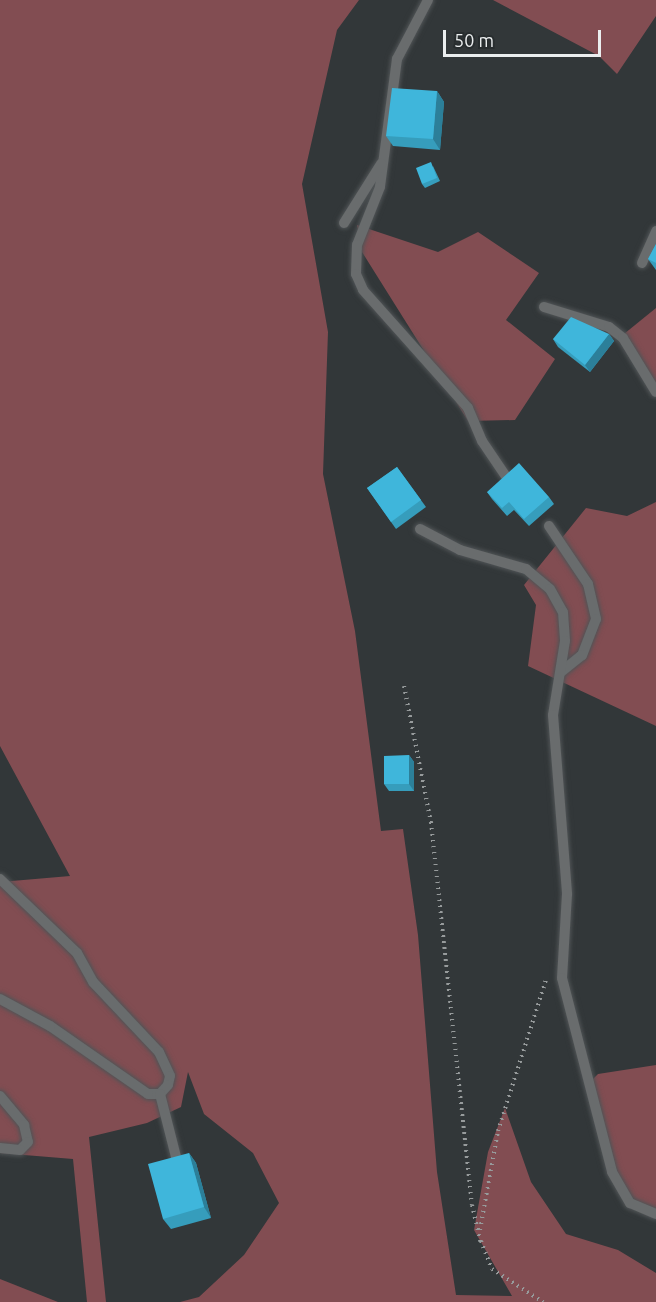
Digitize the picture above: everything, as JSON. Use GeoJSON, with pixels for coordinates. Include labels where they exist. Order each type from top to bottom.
{"type":"FeatureCollection","features":[{"type":"Feature","properties":{"kind":"lane"},"geometry":{"type":"LineString","coordinates":[[428,0],[397,59],[374,210],[357,245],[356,274],[363,290],[468,408],[505,475]]}},
{"type":"Feature","properties":{"kind":"lane"},"geometry":{"type":"LineString","coordinates":[[344,223],[383,161]]}},
{"type":"Feature","properties":{"kind":"lane"},"geometry":{"type":"LineString","coordinates":[[642,263],[656,231]]}},
{"type":"Feature","properties":{"kind":"lane"},"geometry":{"type":"LineString","coordinates":[[544,307],[609,327],[623,338],[656,392]]}},
{"type":"Feature","properties":{"kind":"lane"},"geometry":{"type":"LineString","coordinates":[[549,526],[588,584],[596,619],[582,655],[560,673]]}},
{"type":"Feature","properties":{"kind":"lane"},"geometry":{"type":"LineString","coordinates":[[420,529],[437,542],[526,569],[550,589],[563,612],[554,745],[567,894],[560,951],[575,1035],[612,1172],[630,1203],[656,1214]]}},
{"type":"Feature","properties":{"kind":"lane"},"geometry":{"type":"LineString","coordinates":[[0,879],[69,944],[93,982],[159,1052],[170,1076],[160,1094],[176,1157]]}},
{"type":"Feature","properties":{"kind":"lane"},"geometry":{"type":"LineString","coordinates":[[0,999],[50,1026],[124,1081],[160,1094]]}},
{"type":"Feature","properties":{"kind":"lane"},"geometry":{"type":"LineString","coordinates":[[0,1096],[24,1125],[28,1142],[20,1150],[0,1148]]}},
{"type":"Feature","properties":{"kind":"path"},"geometry":{"type":"LineString","coordinates":[[404,686],[431,822],[472,1205],[481,1243],[501,1278],[543,1302]]}},
{"type":"Feature","properties":{"kind":"path"},"geometry":{"type":"LineString","coordinates":[[481,1243],[498,1131],[560,951]]}},
{"type":"Feature","properties":{"kind":"shaded area"},"geometry":{"type":"Polygon","coordinates":[[[0,0],[359,0],[337,30],[302,184],[328,332],[323,474],[355,631],[381,831],[403,829],[418,935],[437,1172],[456,1295],[512,1296],[474,1230],[488,1152],[505,1108],[531,1182],[566,1234],[618,1250],[656,1273],[656,1302],[180,1302],[199,1297],[244,1255],[279,1203],[253,1153],[204,1114],[188,1072],[181,1107],[147,1123],[89,1137],[106,1302],[87,1302],[73,1159],[0,1153],[0,882],[70,876],[0,746],[0,0]]]}},
{"type":"Feature","properties":{"kind":"shaded area"},"geometry":{"type":"Polygon","coordinates":[[[493,0],[656,0],[656,16],[617,74],[599,56],[493,0]]]}},
{"type":"Feature","properties":{"kind":"shaded area"},"geometry":{"type":"Polygon","coordinates":[[[357,225],[438,252],[478,232],[539,273],[506,320],[555,359],[515,420],[468,421],[362,252],[357,225]]]}},
{"type":"Feature","properties":{"kind":"shaded area"},"geometry":{"type":"Polygon","coordinates":[[[656,308],[656,391],[619,338],[656,308]]]}},
{"type":"Feature","properties":{"kind":"shaded area"},"geometry":{"type":"Polygon","coordinates":[[[656,502],[656,726],[528,666],[536,605],[524,585],[586,508],[627,516],[656,502]]]}},
{"type":"Feature","properties":{"kind":"shaded area"},"geometry":{"type":"Polygon","coordinates":[[[656,1065],[656,1214],[630,1203],[612,1172],[590,1082],[598,1074],[656,1065]]]}},
{"type":"Feature","properties":{"kind":"shaded area"},"geometry":{"type":"Polygon","coordinates":[[[0,1279],[58,1302],[0,1302],[0,1279]]]}},
{"type":"Feature","properties":{"kind":"building"},"geometry":{"type":"Polygon","coordinates":[[[392,88],[437,91],[433,139],[386,136],[392,88]]]}},
{"type":"Feature","properties":{"kind":"building"},"geometry":{"type":"Polygon","coordinates":[[[431,162],[437,178],[422,184],[416,168],[431,162]]]}},
{"type":"Feature","properties":{"kind":"building"},"geometry":{"type":"Polygon","coordinates":[[[656,244],[656,263],[648,259],[656,244]]]}},
{"type":"Feature","properties":{"kind":"building"},"geometry":{"type":"Polygon","coordinates":[[[571,317],[609,334],[585,365],[553,339],[571,317]]]}},
{"type":"Feature","properties":{"kind":"building"},"geometry":{"type":"Polygon","coordinates":[[[519,463],[549,497],[524,519],[509,502],[502,508],[487,492],[519,463]]]}},
{"type":"Feature","properties":{"kind":"building"},"geometry":{"type":"Polygon","coordinates":[[[397,467],[421,500],[391,522],[367,488],[397,467]]]}},
{"type":"Feature","properties":{"kind":"building"},"geometry":{"type":"Polygon","coordinates":[[[409,755],[409,784],[384,784],[384,756],[409,755]]]}},
{"type":"Feature","properties":{"kind":"building"},"geometry":{"type":"Polygon","coordinates":[[[189,1153],[204,1207],[163,1219],[148,1164],[189,1153]]]}}]}
